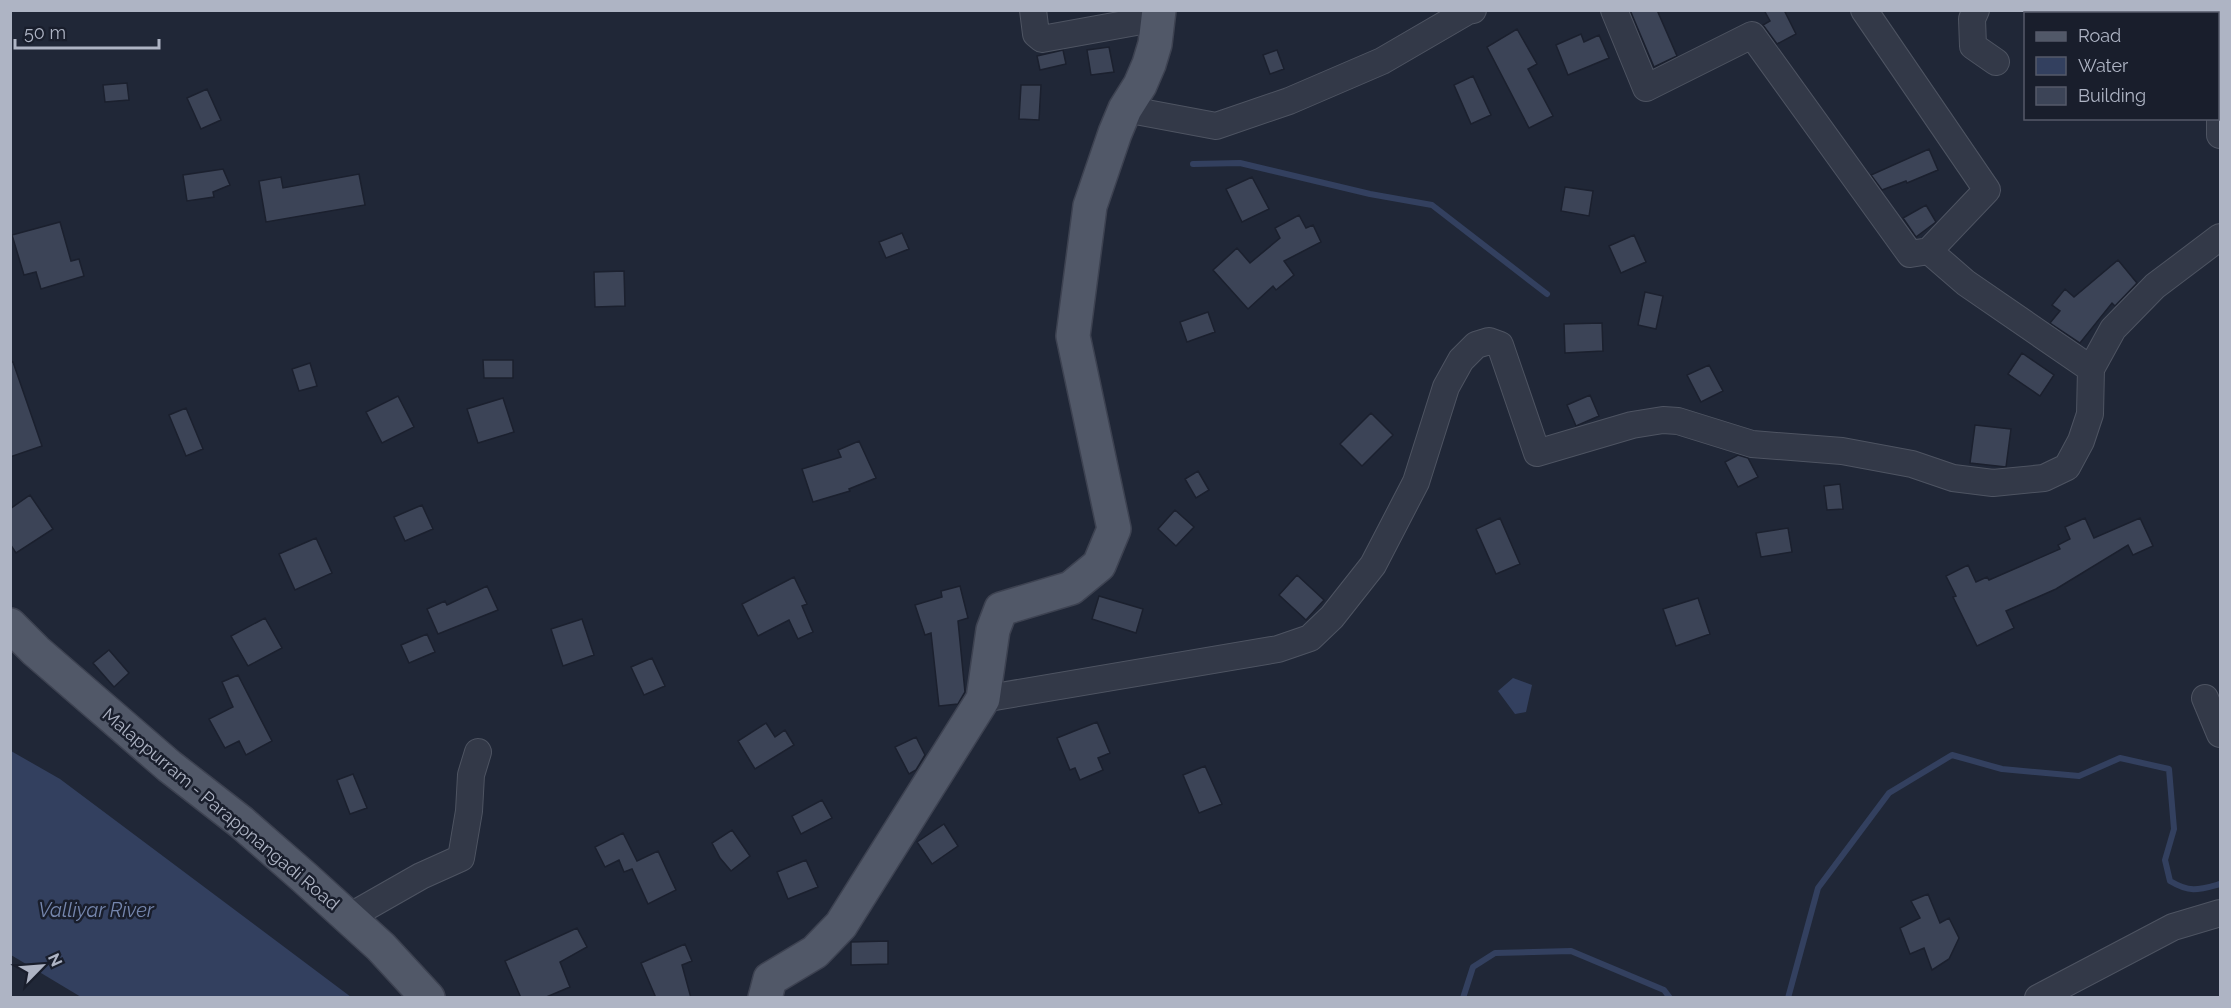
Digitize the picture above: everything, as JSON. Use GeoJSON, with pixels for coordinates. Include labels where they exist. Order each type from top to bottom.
{"type":"FeatureCollection","features":[{"type":"Feature","properties":{"kind":"main road"},"geometry":{"type":"LineString","coordinates":[[765,998],[770,979],[815,952],[840,925],[983,699],[993,630],[1001,609],[1071,588],[1099,565],[1114,529],[1073,336],[1090,206],[1104,161],[1125,109],[1140,85],[1149,64],[1155,44],[1159,14]]}},
{"type":"Feature","properties":{"kind":"main road","name":"Malappurram - Parappnangadi Road"},"geometry":{"type":"LineString","coordinates":[[10,625],[36,651],[160,759],[241,822],[348,917],[381,947],[428,998]]}},
{"type":"Feature","properties":{"kind":"street"},"geometry":{"type":"LineString","coordinates":[[1034,10],[1036,34],[1042,39],[1159,14]]}},
{"type":"Feature","properties":{"kind":"street"},"geometry":{"type":"LineString","coordinates":[[1614,10],[1646,88],[1752,35],[1910,254],[1929,250],[1987,190],[1864,10]]}},
{"type":"Feature","properties":{"kind":"street"},"geometry":{"type":"LineString","coordinates":[[1976,10],[1972,19],[1973,45],[1996,62]]}},
{"type":"Feature","properties":{"kind":"street"},"geometry":{"type":"LineString","coordinates":[[1125,109],[1216,126],[1289,101],[1382,61],[1469,11]]}},
{"type":"Feature","properties":{"kind":"street"},"geometry":{"type":"LineString","coordinates":[[2220,90],[2220,135]]}},
{"type":"Feature","properties":{"kind":"street"},"geometry":{"type":"LineString","coordinates":[[983,699],[1278,649],[1310,638],[1332,617],[1373,565],[1416,482],[1446,387],[1461,360],[1476,345],[1489,341],[1500,345],[1537,453],[1632,425],[1663,420],[1678,421],[1752,444],[1842,451],[1912,464],[1953,477],[1993,483],[2044,478],[2067,467],[2081,441],[2090,414],[2091,369],[2113,329],[2155,286],[2220,237]]}},
{"type":"Feature","properties":{"kind":"street"},"geometry":{"type":"LineString","coordinates":[[1929,250],[1966,283],[2091,369]]}},
{"type":"Feature","properties":{"kind":"street"},"geometry":{"type":"LineString","coordinates":[[2205,698],[2220,734]]}},
{"type":"Feature","properties":{"kind":"street"},"geometry":{"type":"LineString","coordinates":[[348,917],[421,876],[461,858],[469,811],[471,775],[478,752]]}},
{"type":"Feature","properties":{"kind":"street"},"geometry":{"type":"LineString","coordinates":[[2038,998],[2173,927],[2220,912]]}},
{"type":"Feature","properties":{"kind":"water"},"geometry":{"type":"Polygon","coordinates":[[[1513,678],[1532,685],[1526,712],[1515,714],[1498,691],[1513,678]]]}},
{"type":"Feature","properties":{"kind":"water","name":"Valliyar River"},"geometry":{"type":"Polygon","coordinates":[[[11,751],[60,779],[351,997],[81,997],[11,955],[11,751]]]}},
{"type":"Feature","properties":{"kind":"building"},"geometry":{"type":"Polygon","coordinates":[[[1630,10],[1657,10],[1677,56],[1654,67],[1630,10]]]}},
{"type":"Feature","properties":{"kind":"building"},"geometry":{"type":"Polygon","coordinates":[[[1764,10],[1784,10],[1796,34],[1777,44],[1763,25],[1770,21],[1764,10]]]}},
{"type":"Feature","properties":{"kind":"building"},"geometry":{"type":"Polygon","coordinates":[[[1517,29],[1537,64],[1528,69],[1553,116],[1529,128],[1487,47],[1517,29]]]}},
{"type":"Feature","properties":{"kind":"building"},"geometry":{"type":"Polygon","coordinates":[[[1581,34],[1584,42],[1599,35],[1609,58],[1568,75],[1556,45],[1581,34]]]}},
{"type":"Feature","properties":{"kind":"building"},"geometry":{"type":"Polygon","coordinates":[[[1109,47],[1114,72],[1091,75],[1087,50],[1109,47]]]}},
{"type":"Feature","properties":{"kind":"building"},"geometry":{"type":"Polygon","coordinates":[[[1063,50],[1066,64],[1040,70],[1037,56],[1063,50]]]}},
{"type":"Feature","properties":{"kind":"building"},"geometry":{"type":"Polygon","coordinates":[[[1277,50],[1284,69],[1270,74],[1263,55],[1277,50]]]}},
{"type":"Feature","properties":{"kind":"building"},"geometry":{"type":"Polygon","coordinates":[[[1473,76],[1491,115],[1471,124],[1454,85],[1473,76]]]}},
{"type":"Feature","properties":{"kind":"building"},"geometry":{"type":"Polygon","coordinates":[[[127,83],[129,100],[105,102],[103,85],[127,83]]]}},
{"type":"Feature","properties":{"kind":"building"},"geometry":{"type":"Polygon","coordinates":[[[1021,85],[1041,85],[1039,120],[1019,119],[1021,85]]]}},
{"type":"Feature","properties":{"kind":"building"},"geometry":{"type":"Polygon","coordinates":[[[207,89],[221,120],[201,129],[187,98],[207,89]]]}},
{"type":"Feature","properties":{"kind":"building"},"geometry":{"type":"Polygon","coordinates":[[[1929,149],[1938,170],[1907,183],[1906,181],[1882,190],[1871,175],[1929,149]]]}},
{"type":"Feature","properties":{"kind":"building"},"geometry":{"type":"Polygon","coordinates":[[[223,169],[230,185],[213,192],[214,197],[187,201],[183,175],[223,169]]]}},
{"type":"Feature","properties":{"kind":"building"},"geometry":{"type":"Polygon","coordinates":[[[359,174],[365,205],[266,222],[259,181],[281,177],[283,188],[359,174]]]}},
{"type":"Feature","properties":{"kind":"building"},"geometry":{"type":"Polygon","coordinates":[[[1252,177],[1269,209],[1242,222],[1226,189],[1252,177]]]}},
{"type":"Feature","properties":{"kind":"building"},"geometry":{"type":"Polygon","coordinates":[[[1565,187],[1593,191],[1589,216],[1561,211],[1565,187]]]}},
{"type":"Feature","properties":{"kind":"building"},"geometry":{"type":"Polygon","coordinates":[[[1926,205],[1936,222],[1916,237],[1903,218],[1926,205]]]}},
{"type":"Feature","properties":{"kind":"building"},"geometry":{"type":"Polygon","coordinates":[[[1299,215],[1306,228],[1313,225],[1321,242],[1284,261],[1294,275],[1276,290],[1273,286],[1248,309],[1213,270],[1237,248],[1250,263],[1280,238],[1275,228],[1299,215]]]}},
{"type":"Feature","properties":{"kind":"building"},"geometry":{"type":"Polygon","coordinates":[[[60,222],[71,261],[79,259],[84,276],[41,289],[36,272],[24,275],[12,235],[60,222]]]}},
{"type":"Feature","properties":{"kind":"building"},"geometry":{"type":"Polygon","coordinates":[[[902,233],[909,249],[886,258],[879,242],[902,233]]]}},
{"type":"Feature","properties":{"kind":"building"},"geometry":{"type":"Polygon","coordinates":[[[1634,235],[1646,262],[1621,273],[1609,246],[1634,235]]]}},
{"type":"Feature","properties":{"kind":"building"},"geometry":{"type":"Polygon","coordinates":[[[2118,260],[2137,283],[2115,306],[2112,303],[2080,343],[2050,323],[2060,311],[2052,305],[2065,289],[2074,297],[2118,260]]]}},
{"type":"Feature","properties":{"kind":"building"},"geometry":{"type":"Polygon","coordinates":[[[624,271],[625,306],[595,307],[594,272],[624,271]]]}},
{"type":"Feature","properties":{"kind":"building"},"geometry":{"type":"Polygon","coordinates":[[[1645,292],[1663,296],[1656,329],[1638,325],[1645,292]]]}},
{"type":"Feature","properties":{"kind":"building"},"geometry":{"type":"Polygon","coordinates":[[[1208,312],[1215,332],[1187,342],[1180,322],[1208,312]]]}},
{"type":"Feature","properties":{"kind":"building"},"geometry":{"type":"Polygon","coordinates":[[[1602,323],[1603,351],[1565,353],[1564,324],[1602,323]]]}},
{"type":"Feature","properties":{"kind":"building"},"geometry":{"type":"Polygon","coordinates":[[[2022,353],[2054,375],[2040,396],[2008,374],[2022,353]]]}},
{"type":"Feature","properties":{"kind":"building"},"geometry":{"type":"Polygon","coordinates":[[[483,360],[513,360],[513,378],[484,378],[483,360]]]}},
{"type":"Feature","properties":{"kind":"building"},"geometry":{"type":"Polygon","coordinates":[[[10,362],[13,362],[42,446],[10,457],[10,362]]]}},
{"type":"Feature","properties":{"kind":"building"},"geometry":{"type":"Polygon","coordinates":[[[310,363],[317,386],[299,391],[292,369],[310,363]]]}},
{"type":"Feature","properties":{"kind":"building"},"geometry":{"type":"Polygon","coordinates":[[[1709,365],[1723,391],[1701,402],[1687,375],[1709,365]]]}},
{"type":"Feature","properties":{"kind":"building"},"geometry":{"type":"Polygon","coordinates":[[[1590,395],[1599,416],[1576,426],[1567,405],[1590,395]]]}},
{"type":"Feature","properties":{"kind":"building"},"geometry":{"type":"Polygon","coordinates":[[[398,396],[414,427],[382,443],[366,412],[398,396]]]}},
{"type":"Feature","properties":{"kind":"building"},"geometry":{"type":"Polygon","coordinates":[[[503,398],[514,432],[478,443],[467,409],[503,398]]]}},
{"type":"Feature","properties":{"kind":"building"},"geometry":{"type":"Polygon","coordinates":[[[186,408],[203,449],[186,456],[169,415],[186,408]]]}},
{"type":"Feature","properties":{"kind":"building"},"geometry":{"type":"Polygon","coordinates":[[[1371,413],[1393,435],[1362,466],[1340,444],[1371,413]]]}},
{"type":"Feature","properties":{"kind":"building"},"geometry":{"type":"Polygon","coordinates":[[[1975,425],[2011,429],[2006,467],[1970,463],[1975,425]]]}},
{"type":"Feature","properties":{"kind":"building"},"geometry":{"type":"Polygon","coordinates":[[[859,441],[876,478],[849,489],[850,491],[813,502],[802,469],[841,457],[838,450],[859,441]]]}},
{"type":"Feature","properties":{"kind":"building"},"geometry":{"type":"Polygon","coordinates":[[[1738,455],[1748,458],[1758,477],[1738,487],[1725,462],[1738,455]]]}},
{"type":"Feature","properties":{"kind":"building"},"geometry":{"type":"Polygon","coordinates":[[[1198,471],[1209,490],[1196,498],[1185,479],[1198,471]]]}},
{"type":"Feature","properties":{"kind":"building"},"geometry":{"type":"Polygon","coordinates":[[[1840,484],[1843,509],[1827,510],[1824,486],[1840,484]]]}},
{"type":"Feature","properties":{"kind":"building"},"geometry":{"type":"Polygon","coordinates":[[[30,495],[53,529],[16,553],[10,544],[10,509],[30,495]]]}},
{"type":"Feature","properties":{"kind":"building"},"geometry":{"type":"Polygon","coordinates":[[[422,505],[433,529],[405,541],[394,517],[422,505]]]}},
{"type":"Feature","properties":{"kind":"building"},"geometry":{"type":"Polygon","coordinates":[[[1175,510],[1194,527],[1176,546],[1158,529],[1175,510]]]}},
{"type":"Feature","properties":{"kind":"building"},"geometry":{"type":"Polygon","coordinates":[[[1500,518],[1520,564],[1496,574],[1476,529],[1500,518]]]}},
{"type":"Feature","properties":{"kind":"building"},"geometry":{"type":"Polygon","coordinates":[[[2085,518],[2094,538],[2140,518],[2153,546],[2133,555],[2128,545],[2056,589],[2006,611],[2014,628],[1977,646],[1953,597],[1956,596],[1946,576],[1968,565],[1976,582],[1987,577],[1989,580],[2060,549],[2058,545],[2070,539],[2065,527],[2085,518]]]}},
{"type":"Feature","properties":{"kind":"building"},"geometry":{"type":"Polygon","coordinates":[[[1788,528],[1792,552],[1761,557],[1756,533],[1788,528]]]}},
{"type":"Feature","properties":{"kind":"building"},"geometry":{"type":"Polygon","coordinates":[[[316,538],[332,573],[295,590],[279,554],[316,538]]]}},
{"type":"Feature","properties":{"kind":"building"},"geometry":{"type":"Polygon","coordinates":[[[1297,575],[1324,600],[1306,620],[1279,595],[1297,575]]]}},
{"type":"Feature","properties":{"kind":"building"},"geometry":{"type":"Polygon","coordinates":[[[794,577],[807,604],[802,606],[813,632],[798,639],[789,620],[758,636],[742,604],[794,577]]]}},
{"type":"Feature","properties":{"kind":"building"},"geometry":{"type":"Polygon","coordinates":[[[487,586],[498,610],[438,634],[427,609],[445,601],[447,605],[487,586]]]}},
{"type":"Feature","properties":{"kind":"building"},"geometry":{"type":"Polygon","coordinates":[[[960,586],[968,618],[958,621],[965,692],[958,704],[939,706],[931,633],[925,635],[915,605],[942,597],[941,591],[960,586]]]}},
{"type":"Feature","properties":{"kind":"building"},"geometry":{"type":"Polygon","coordinates":[[[1099,596],[1143,609],[1136,633],[1092,619],[1099,596]]]}},
{"type":"Feature","properties":{"kind":"building"},"geometry":{"type":"Polygon","coordinates":[[[1698,598],[1710,634],[1676,646],[1663,609],[1698,598]]]}},
{"type":"Feature","properties":{"kind":"building"},"geometry":{"type":"Polygon","coordinates":[[[265,618],[282,648],[248,666],[231,636],[265,618]]]}},
{"type":"Feature","properties":{"kind":"building"},"geometry":{"type":"Polygon","coordinates":[[[582,619],[594,655],[563,666],[551,629],[582,619]]]}},
{"type":"Feature","properties":{"kind":"building"},"geometry":{"type":"Polygon","coordinates":[[[427,634],[435,652],[409,663],[401,645],[427,634]]]}},
{"type":"Feature","properties":{"kind":"building"},"geometry":{"type":"Polygon","coordinates":[[[109,650],[129,673],[114,687],[93,663],[109,650]]]}},
{"type":"Feature","properties":{"kind":"building"},"geometry":{"type":"Polygon","coordinates":[[[652,658],[665,686],[644,695],[631,667],[652,658]]]}},
{"type":"Feature","properties":{"kind":"building"},"geometry":{"type":"Polygon","coordinates":[[[238,675],[272,741],[246,755],[239,741],[225,748],[209,719],[233,707],[222,682],[238,675]]]}},
{"type":"Feature","properties":{"kind":"building"},"geometry":{"type":"Polygon","coordinates":[[[1097,722],[1110,753],[1098,758],[1103,770],[1080,780],[1075,768],[1070,770],[1057,738],[1097,722]]]}},
{"type":"Feature","properties":{"kind":"building"},"geometry":{"type":"Polygon","coordinates":[[[766,723],[775,737],[785,730],[794,745],[755,769],[738,741],[766,723]]]}},
{"type":"Feature","properties":{"kind":"building"},"geometry":{"type":"Polygon","coordinates":[[[916,737],[925,755],[916,770],[909,774],[895,747],[916,737]]]}},
{"type":"Feature","properties":{"kind":"building"},"geometry":{"type":"Polygon","coordinates":[[[1205,766],[1222,804],[1199,813],[1183,775],[1205,766]]]}},
{"type":"Feature","properties":{"kind":"building"},"geometry":{"type":"Polygon","coordinates":[[[353,774],[367,808],[350,814],[337,780],[353,774]]]}},
{"type":"Feature","properties":{"kind":"building"},"geometry":{"type":"Polygon","coordinates":[[[822,800],[832,818],[801,834],[792,816],[822,800]]]}},
{"type":"Feature","properties":{"kind":"building"},"geometry":{"type":"Polygon","coordinates":[[[944,824],[958,846],[932,864],[917,842],[944,824]]]}},
{"type":"Feature","properties":{"kind":"building"},"geometry":{"type":"Polygon","coordinates":[[[732,830],[750,856],[731,871],[720,858],[712,843],[732,830]]]}},
{"type":"Feature","properties":{"kind":"building"},"geometry":{"type":"Polygon","coordinates":[[[623,833],[637,861],[658,851],[676,890],[648,904],[632,869],[624,872],[619,860],[605,867],[595,847],[623,833]]]}},
{"type":"Feature","properties":{"kind":"building"},"geometry":{"type":"Polygon","coordinates":[[[806,860],[818,887],[788,899],[777,872],[806,860]]]}},
{"type":"Feature","properties":{"kind":"building"},"geometry":{"type":"Polygon","coordinates":[[[1928,894],[1940,923],[1949,918],[1959,938],[1949,959],[1932,970],[1924,948],[1910,954],[1900,928],[1920,918],[1911,901],[1928,894]]]}},
{"type":"Feature","properties":{"kind":"building"},"geometry":{"type":"Polygon","coordinates":[[[577,928],[587,947],[560,962],[570,987],[544,998],[521,998],[505,961],[577,928]]]}},
{"type":"Feature","properties":{"kind":"building"},"geometry":{"type":"Polygon","coordinates":[[[888,941],[888,964],[851,965],[851,942],[888,941]]]}},
{"type":"Feature","properties":{"kind":"building"},"geometry":{"type":"Polygon","coordinates":[[[685,944],[692,961],[682,965],[691,998],[656,998],[641,963],[685,944]]]}},
{"type":"Feature","properties":{"kind":"waterway"},"geometry":{"type":"LineString","coordinates":[[1193,164],[1240,163],[1370,194],[1432,205],[1547,294]]}},
{"type":"Feature","properties":{"kind":"waterway"},"geometry":{"type":"LineString","coordinates":[[1788,998],[1818,888],[1889,793],[1952,755],[2002,769],[2079,776],[2120,758],[2169,769],[2174,829],[2165,860],[2170,881],[2189,889],[2220,884]]}},
{"type":"Feature","properties":{"kind":"waterway"},"geometry":{"type":"LineString","coordinates":[[1463,998],[1473,967],[1495,953],[1571,951],[1664,990],[1670,998]]}}]}
